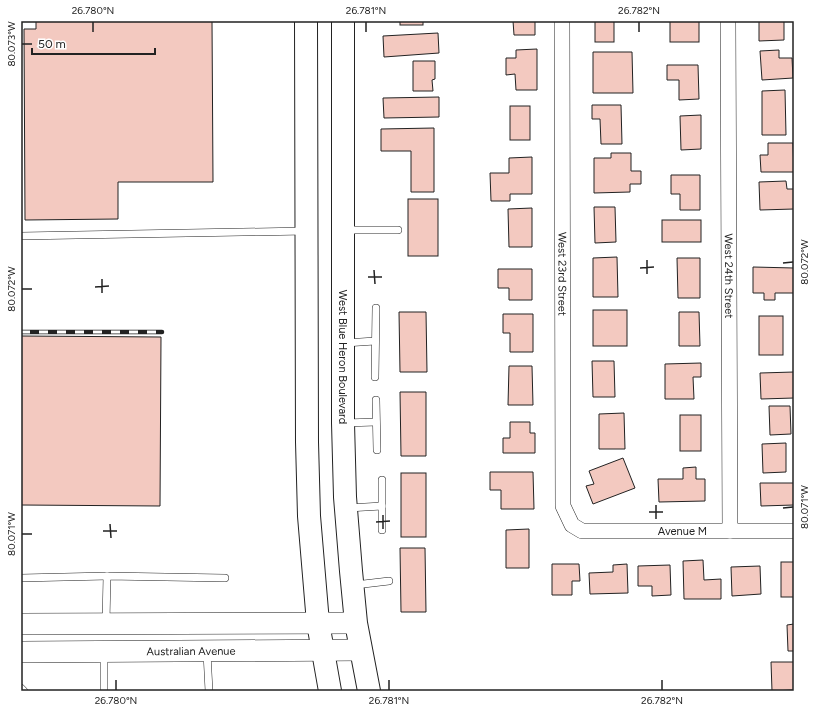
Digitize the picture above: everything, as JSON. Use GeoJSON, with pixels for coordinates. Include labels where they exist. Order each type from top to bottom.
{"type":"FeatureCollection","features":[{"type":"Feature","properties":{"kind":"main road"},"geometry":{"type":"LineString","coordinates":[[306,21],[307,442],[309,516],[318,623],[330,691]]}},
{"type":"Feature","properties":{"kind":"main road","name":"West Blue Heron Boulevard"},"geometry":{"type":"LineString","coordinates":[[343,21],[343,423],[346,508],[356,623],[369,691]]}},
{"type":"Feature","properties":{"kind":"main road"},"geometry":{"type":"LineString","coordinates":[[21,624],[356,623]]}},
{"type":"Feature","properties":{"kind":"main road","name":"Australian Avenue"},"geometry":{"type":"LineString","coordinates":[[21,652],[361,650]]}},
{"type":"Feature","properties":{"kind":"street","name":"West 23rd Street"},"geometry":{"type":"LineString","coordinates":[[562,21],[563,506],[572,525]]}},
{"type":"Feature","properties":{"kind":"street","name":"West 24th Street"},"geometry":{"type":"LineString","coordinates":[[728,21],[730,531]]}},
{"type":"Feature","properties":{"kind":"street","name":"Avenue M"},"geometry":{"type":"LineString","coordinates":[[572,525],[582,531],[794,531]]}},
{"type":"Feature","properties":{"kind":"lane"},"geometry":{"type":"LineString","coordinates":[[343,230],[398,230]]}},
{"type":"Feature","properties":{"kind":"lane"},"geometry":{"type":"LineString","coordinates":[[21,236],[306,231]]}},
{"type":"Feature","properties":{"kind":"lane"},"geometry":{"type":"LineString","coordinates":[[375,377],[376,308]]}},
{"type":"Feature","properties":{"kind":"lane"},"geometry":{"type":"LineString","coordinates":[[343,343],[375,341]]}},
{"type":"Feature","properties":{"kind":"lane"},"geometry":{"type":"LineString","coordinates":[[376,400],[376,450]]}},
{"type":"Feature","properties":{"kind":"lane"},"geometry":{"type":"LineString","coordinates":[[343,423],[376,422]]}},
{"type":"Feature","properties":{"kind":"lane"},"geometry":{"type":"LineString","coordinates":[[382,480],[382,530]]}},
{"type":"Feature","properties":{"kind":"lane"},"geometry":{"type":"LineString","coordinates":[[346,508],[382,506]]}},
{"type":"Feature","properties":{"kind":"lane"},"geometry":{"type":"LineString","coordinates":[[105,624],[107,576]]}},
{"type":"Feature","properties":{"kind":"lane"},"geometry":{"type":"LineString","coordinates":[[21,578],[107,576],[225,578]]}},
{"type":"Feature","properties":{"kind":"lane"},"geometry":{"type":"LineString","coordinates":[[352,585],[389,581]]}},
{"type":"Feature","properties":{"kind":"lane"},"geometry":{"type":"LineString","coordinates":[[207,651],[209,691]]}},
{"type":"Feature","properties":{"kind":"lane"},"geometry":{"type":"LineString","coordinates":[[104,652],[104,691]]}},
{"type":"Feature","properties":{"kind":"lane"},"geometry":{"type":"LineString","coordinates":[[21,688],[24,691]]}},
{"type":"Feature","properties":{"kind":"building"},"geometry":{"type":"Polygon","coordinates":[[[36,21],[212,21],[213,182],[118,182],[118,219],[25,220],[24,29],[36,29],[36,21]]]}},
{"type":"Feature","properties":{"kind":"building"},"geometry":{"type":"Polygon","coordinates":[[[400,21],[423,21],[423,25],[400,25],[400,21]]]}},
{"type":"Feature","properties":{"kind":"building"},"geometry":{"type":"Polygon","coordinates":[[[513,21],[535,21],[535,35],[514,35],[513,21]]]}},
{"type":"Feature","properties":{"kind":"building"},"geometry":{"type":"Polygon","coordinates":[[[595,21],[614,21],[614,42],[595,42],[595,21]]]}},
{"type":"Feature","properties":{"kind":"building"},"geometry":{"type":"Polygon","coordinates":[[[670,21],[699,21],[699,42],[670,42],[670,21]]]}},
{"type":"Feature","properties":{"kind":"building"},"geometry":{"type":"Polygon","coordinates":[[[759,21],[784,21],[784,40],[759,41],[759,21]]]}},
{"type":"Feature","properties":{"kind":"building"},"geometry":{"type":"Polygon","coordinates":[[[438,33],[439,53],[384,57],[383,36],[438,33]]]}},
{"type":"Feature","properties":{"kind":"building"},"geometry":{"type":"Polygon","coordinates":[[[537,49],[537,90],[516,90],[515,74],[506,75],[506,58],[516,58],[516,50],[537,49]]]}},
{"type":"Feature","properties":{"kind":"building"},"geometry":{"type":"Polygon","coordinates":[[[779,50],[779,58],[792,58],[793,78],[762,80],[760,51],[779,50]]]}},
{"type":"Feature","properties":{"kind":"building"},"geometry":{"type":"Polygon","coordinates":[[[593,52],[632,52],[633,93],[593,93],[593,52]]]}},
{"type":"Feature","properties":{"kind":"building"},"geometry":{"type":"Polygon","coordinates":[[[413,61],[435,61],[435,79],[432,80],[433,91],[413,91],[413,61]]]}},
{"type":"Feature","properties":{"kind":"building"},"geometry":{"type":"Polygon","coordinates":[[[667,65],[698,65],[699,99],[679,100],[679,80],[667,80],[667,65]]]}},
{"type":"Feature","properties":{"kind":"building"},"geometry":{"type":"Polygon","coordinates":[[[785,90],[786,135],[762,135],[762,91],[785,90]]]}},
{"type":"Feature","properties":{"kind":"building"},"geometry":{"type":"Polygon","coordinates":[[[439,97],[439,117],[384,118],[383,98],[439,97]]]}},
{"type":"Feature","properties":{"kind":"building"},"geometry":{"type":"Polygon","coordinates":[[[592,105],[621,105],[622,144],[601,144],[600,119],[592,119],[592,105]]]}},
{"type":"Feature","properties":{"kind":"building"},"geometry":{"type":"Polygon","coordinates":[[[510,106],[530,106],[530,140],[510,140],[510,106]]]}},
{"type":"Feature","properties":{"kind":"building"},"geometry":{"type":"Polygon","coordinates":[[[701,115],[701,149],[681,150],[680,116],[701,115]]]}},
{"type":"Feature","properties":{"kind":"building"},"geometry":{"type":"Polygon","coordinates":[[[434,128],[434,192],[411,192],[411,151],[381,151],[381,129],[434,128]]]}},
{"type":"Feature","properties":{"kind":"building"},"geometry":{"type":"Polygon","coordinates":[[[768,143],[793,143],[794,172],[761,172],[760,155],[768,155],[768,143]]]}},
{"type":"Feature","properties":{"kind":"building"},"geometry":{"type":"Polygon","coordinates":[[[611,153],[631,153],[631,171],[641,171],[641,184],[630,184],[630,192],[594,193],[594,158],[611,158],[611,153]]]}},
{"type":"Feature","properties":{"kind":"building"},"geometry":{"type":"Polygon","coordinates":[[[532,157],[532,194],[510,194],[510,201],[491,201],[490,173],[509,173],[509,158],[532,157]]]}},
{"type":"Feature","properties":{"kind":"building"},"geometry":{"type":"Polygon","coordinates":[[[671,175],[700,175],[700,210],[680,210],[680,194],[671,194],[671,175]]]}},
{"type":"Feature","properties":{"kind":"building"},"geometry":{"type":"Polygon","coordinates":[[[786,181],[787,189],[794,189],[794,209],[760,210],[759,182],[786,181]]]}},
{"type":"Feature","properties":{"kind":"building"},"geometry":{"type":"Polygon","coordinates":[[[408,199],[438,199],[438,256],[408,256],[408,199]]]}},
{"type":"Feature","properties":{"kind":"building"},"geometry":{"type":"Polygon","coordinates":[[[594,207],[615,207],[616,242],[595,243],[594,207]]]}},
{"type":"Feature","properties":{"kind":"building"},"geometry":{"type":"Polygon","coordinates":[[[532,208],[532,247],[509,247],[508,209],[532,208]]]}},
{"type":"Feature","properties":{"kind":"building"},"geometry":{"type":"Polygon","coordinates":[[[662,220],[701,220],[701,242],[662,242],[662,220]]]}},
{"type":"Feature","properties":{"kind":"building"},"geometry":{"type":"Polygon","coordinates":[[[617,257],[618,297],[593,297],[593,258],[617,257]]]}},
{"type":"Feature","properties":{"kind":"building"},"geometry":{"type":"Polygon","coordinates":[[[677,258],[700,258],[700,298],[678,298],[677,258]]]}},
{"type":"Feature","properties":{"kind":"building"},"geometry":{"type":"Polygon","coordinates":[[[753,267],[794,268],[794,293],[775,293],[775,300],[764,300],[764,293],[753,293],[753,267]]]}},
{"type":"Feature","properties":{"kind":"building"},"geometry":{"type":"Polygon","coordinates":[[[498,269],[532,269],[532,300],[509,300],[509,288],[498,288],[498,269]]]}},
{"type":"Feature","properties":{"kind":"building"},"geometry":{"type":"Polygon","coordinates":[[[593,310],[627,310],[627,346],[593,346],[593,310]]]}},
{"type":"Feature","properties":{"kind":"building"},"geometry":{"type":"Polygon","coordinates":[[[399,312],[426,312],[427,372],[400,372],[399,312]]]}},
{"type":"Feature","properties":{"kind":"building"},"geometry":{"type":"Polygon","coordinates":[[[679,312],[699,312],[700,346],[679,346],[679,312]]]}},
{"type":"Feature","properties":{"kind":"building"},"geometry":{"type":"Polygon","coordinates":[[[503,314],[533,314],[533,352],[510,352],[510,333],[503,333],[503,314]]]}},
{"type":"Feature","properties":{"kind":"building"},"geometry":{"type":"Polygon","coordinates":[[[759,316],[783,316],[783,355],[759,355],[759,316]]]}},
{"type":"Feature","properties":{"kind":"building"},"geometry":{"type":"Polygon","coordinates":[[[21,336],[161,337],[160,506],[21,505],[21,336]]]}},
{"type":"Feature","properties":{"kind":"building"},"geometry":{"type":"Polygon","coordinates":[[[592,361],[614,361],[615,397],[593,397],[592,361]]]}},
{"type":"Feature","properties":{"kind":"building"},"geometry":{"type":"Polygon","coordinates":[[[701,363],[701,377],[693,377],[694,399],[665,399],[665,364],[701,363]]]}},
{"type":"Feature","properties":{"kind":"building"},"geometry":{"type":"Polygon","coordinates":[[[509,366],[532,366],[533,405],[508,405],[509,366]]]}},
{"type":"Feature","properties":{"kind":"building"},"geometry":{"type":"Polygon","coordinates":[[[794,372],[794,398],[761,399],[760,373],[794,372]]]}},
{"type":"Feature","properties":{"kind":"building"},"geometry":{"type":"Polygon","coordinates":[[[400,392],[426,392],[426,456],[401,456],[400,392]]]}},
{"type":"Feature","properties":{"kind":"building"},"geometry":{"type":"Polygon","coordinates":[[[769,406],[790,406],[791,434],[770,435],[769,406]]]}},
{"type":"Feature","properties":{"kind":"building"},"geometry":{"type":"Polygon","coordinates":[[[624,413],[625,449],[599,449],[599,414],[624,413]]]}},
{"type":"Feature","properties":{"kind":"building"},"geometry":{"type":"Polygon","coordinates":[[[680,415],[701,415],[701,451],[680,451],[680,415]]]}},
{"type":"Feature","properties":{"kind":"building"},"geometry":{"type":"Polygon","coordinates":[[[510,422],[530,422],[530,433],[535,433],[535,453],[503,453],[503,438],[510,438],[510,422]]]}},
{"type":"Feature","properties":{"kind":"building"},"geometry":{"type":"Polygon","coordinates":[[[786,443],[786,472],[763,473],[762,444],[786,443]]]}},
{"type":"Feature","properties":{"kind":"building"},"geometry":{"type":"Polygon","coordinates":[[[623,458],[635,488],[593,504],[586,486],[594,484],[589,471],[623,458]]]}},
{"type":"Feature","properties":{"kind":"building"},"geometry":{"type":"Polygon","coordinates":[[[696,467],[696,479],[705,479],[705,501],[659,502],[658,479],[683,479],[683,468],[696,467]]]}},
{"type":"Feature","properties":{"kind":"building"},"geometry":{"type":"Polygon","coordinates":[[[490,472],[533,472],[534,509],[501,509],[501,490],[490,490],[490,472]]]}},
{"type":"Feature","properties":{"kind":"building"},"geometry":{"type":"Polygon","coordinates":[[[401,473],[426,473],[426,537],[401,537],[401,473]]]}},
{"type":"Feature","properties":{"kind":"building"},"geometry":{"type":"Polygon","coordinates":[[[760,483],[794,483],[794,505],[761,506],[760,483]]]}},
{"type":"Feature","properties":{"kind":"building"},"geometry":{"type":"Polygon","coordinates":[[[529,529],[529,568],[506,568],[506,530],[529,529]]]}},
{"type":"Feature","properties":{"kind":"building"},"geometry":{"type":"Polygon","coordinates":[[[400,548],[425,548],[426,612],[401,612],[400,548]]]}},
{"type":"Feature","properties":{"kind":"building"},"geometry":{"type":"Polygon","coordinates":[[[703,560],[704,580],[721,579],[721,599],[684,599],[683,561],[703,560]]]}},
{"type":"Feature","properties":{"kind":"building"},"geometry":{"type":"Polygon","coordinates":[[[781,562],[794,562],[794,597],[781,597],[781,562]]]}},
{"type":"Feature","properties":{"kind":"building"},"geometry":{"type":"Polygon","coordinates":[[[552,564],[579,564],[580,581],[572,581],[572,595],[552,595],[552,564]]]}},
{"type":"Feature","properties":{"kind":"building"},"geometry":{"type":"Polygon","coordinates":[[[627,564],[628,593],[590,594],[589,573],[613,572],[613,565],[627,564]]]}},
{"type":"Feature","properties":{"kind":"building"},"geometry":{"type":"Polygon","coordinates":[[[670,565],[671,595],[652,596],[652,586],[638,586],[638,566],[670,565]]]}},
{"type":"Feature","properties":{"kind":"building"},"geometry":{"type":"Polygon","coordinates":[[[760,566],[761,594],[732,596],[731,567],[760,566]]]}},
{"type":"Feature","properties":{"kind":"building"},"geometry":{"type":"Polygon","coordinates":[[[794,624],[794,651],[788,651],[787,625],[794,624]]]}},
{"type":"Feature","properties":{"kind":"building"},"geometry":{"type":"Polygon","coordinates":[[[771,662],[794,662],[794,690],[772,691],[771,662]]]}},
{"type":"Feature","properties":{"kind":"railway"},"geometry":{"type":"LineString","coordinates":[[21,332],[162,332]]}}]}
